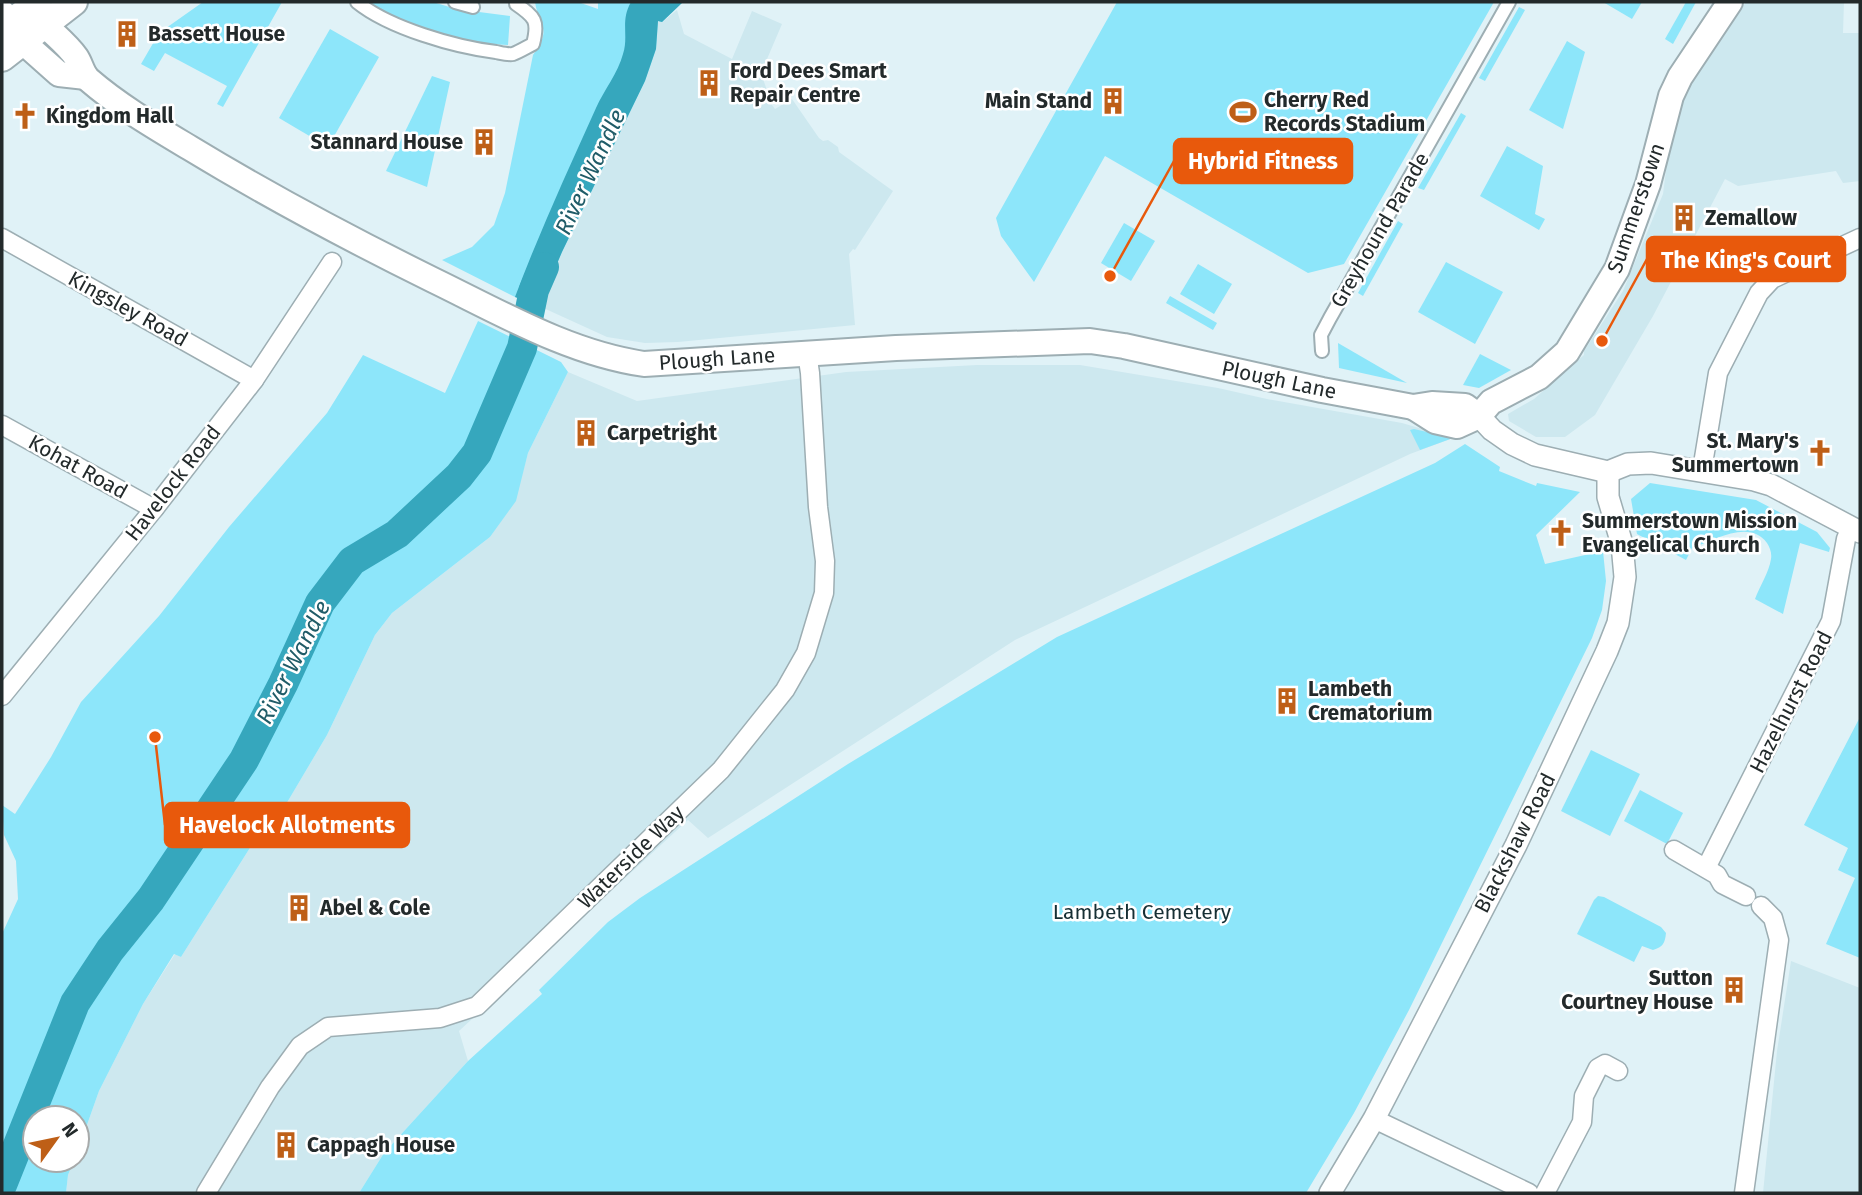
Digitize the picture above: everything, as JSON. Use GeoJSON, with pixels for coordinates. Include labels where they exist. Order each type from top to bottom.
{"type":"FeatureCollection","features":[{"type":"Feature","properties":{"kind":"main road"},"geometry":{"type":"LineString","coordinates":[[2,58],[22,18],[74,2]]}},
{"type":"Feature","properties":{"kind":"main road","name":"Summerstown"},"geometry":{"type":"LineString","coordinates":[[1479,416],[1491,402],[1539,376],[1567,352],[1614,274],[1648,184],[1671,96],[1680,77],[1730,2]]}},
{"type":"Feature","properties":{"kind":"main road","name":"Plough Lane"},"geometry":{"type":"LineString","coordinates":[[22,18],[59,74],[86,78],[146,121],[243,180],[389,258],[551,337],[610,359],[644,365],[908,347],[1090,341],[1413,407],[1432,404],[1465,406],[1479,416]]}},
{"type":"Feature","properties":{"kind":"street"},"geometry":{"type":"LineString","coordinates":[[357,2],[427,36],[465,48],[512,54],[533,44],[537,28],[531,14],[516,2]]}},
{"type":"Feature","properties":{"kind":"street"},"geometry":{"type":"LineString","coordinates":[[455,2],[473,7]]}},
{"type":"Feature","properties":{"kind":"street","name":"Greyhound Parade"},"geometry":{"type":"LineString","coordinates":[[1322,351],[1321,335],[1329,318],[1509,2]]}},
{"type":"Feature","properties":{"kind":"street","name":"Kingsley Road"},"geometry":{"type":"LineString","coordinates":[[2,238],[254,380]]}},
{"type":"Feature","properties":{"kind":"street"},"geometry":{"type":"LineString","coordinates":[[1702,470],[1718,373],[1759,293],[1772,279],[1860,238]]}},
{"type":"Feature","properties":{"kind":"street","name":"Havelock Road"},"geometry":{"type":"LineString","coordinates":[[2,696],[154,509],[254,380],[332,262]]}},
{"type":"Feature","properties":{"kind":"street","name":"Waterside Way"},"geometry":{"type":"LineString","coordinates":[[206,1193],[270,1087],[300,1046],[328,1027],[440,1018],[477,1006],[721,770],[785,690],[806,653],[824,593],[825,561],[818,508],[807,354]]}},
{"type":"Feature","properties":{"kind":"street"},"geometry":{"type":"LineString","coordinates":[[1479,416],[1492,430],[1512,444],[1535,455],[1608,472],[1628,464],[1643,463],[1702,470],[1771,485],[1856,530]]}},
{"type":"Feature","properties":{"kind":"street","name":"Kohat Road"},"geometry":{"type":"LineString","coordinates":[[2,425],[154,509]]}},
{"type":"Feature","properties":{"kind":"street","name":"Blackshaw Road"},"geometry":{"type":"LineString","coordinates":[[1331,1193],[1374,1119],[1516,845],[1570,734],[1618,623],[1625,577],[1622,544],[1608,496],[1608,472]]}},
{"type":"Feature","properties":{"kind":"street","name":"Hazelhurst Road"},"geometry":{"type":"LineString","coordinates":[[1706,868],[1832,621],[1846,539],[1856,530]]}},
{"type":"Feature","properties":{"kind":"street"},"geometry":{"type":"LineString","coordinates":[[1674,850],[1717,875],[1722,884],[1746,896]]}},
{"type":"Feature","properties":{"kind":"street"},"geometry":{"type":"LineString","coordinates":[[1744,1193],[1779,940],[1773,918],[1761,906]]}},
{"type":"Feature","properties":{"kind":"street"},"geometry":{"type":"LineString","coordinates":[[1545,1193],[1582,1122],[1584,1096],[1598,1068],[1605,1064],[1618,1071]]}},
{"type":"Feature","properties":{"kind":"street"},"geometry":{"type":"LineString","coordinates":[[1374,1119],[1529,1193]]}},
{"type":"Feature","properties":{"kind":"shaded area"},"geometry":{"type":"Polygon","coordinates":[[[1746,2],[1844,2],[1843,33],[1860,33],[1860,181],[1843,183],[1836,171],[1738,186],[1725,179],[1653,316],[1595,415],[1565,437],[1536,437],[1509,421],[1508,414],[1534,399],[1584,355],[1623,291],[1663,194],[1668,154],[1684,94],[1746,2]]]}},
{"type":"Feature","properties":{"kind":"shaded area"},"geometry":{"type":"Polygon","coordinates":[[[677,10],[684,34],[732,59],[752,11],[782,24],[761,73],[772,105],[775,109],[792,99],[819,138],[838,147],[839,152],[893,191],[855,250],[849,254],[855,325],[645,343],[607,337],[539,306],[562,252],[645,81],[656,49],[658,20],[662,22],[677,10]]]}},
{"type":"Feature","properties":{"kind":"shaded area"},"geometry":{"type":"Polygon","coordinates":[[[977,365],[1080,365],[1402,423],[1453,438],[1410,454],[1015,640],[708,838],[688,820],[459,1031],[468,1061],[384,1153],[359,1193],[66,1193],[68,1174],[91,1174],[91,1114],[99,1091],[143,1004],[175,954],[181,957],[258,835],[285,806],[327,735],[375,635],[392,613],[490,537],[515,501],[528,453],[568,372],[637,401],[846,372],[977,365]]]}},
{"type":"Feature","properties":{"kind":"shaded area"},"geometry":{"type":"Polygon","coordinates":[[[1791,961],[1860,988],[1860,1193],[1763,1193],[1777,1051],[1791,961]]]}},
{"type":"Feature","properties":{"kind":"green space"},"geometry":{"type":"Polygon","coordinates":[[[203,2],[282,2],[223,107],[217,104],[227,86],[165,53],[154,71],[141,64],[159,33],[203,2]]]}},
{"type":"Feature","properties":{"kind":"green space"},"geometry":{"type":"Polygon","coordinates":[[[370,2],[433,2],[456,9],[510,16],[508,45],[472,42],[436,34],[401,21],[370,2]]]}},
{"type":"Feature","properties":{"kind":"green space"},"geometry":{"type":"Polygon","coordinates":[[[535,2],[578,2],[598,9],[598,2],[683,2],[662,22],[658,21],[656,49],[645,81],[562,252],[539,306],[515,297],[442,260],[472,247],[494,225],[505,193],[533,55],[542,39],[543,28],[535,2]]]}},
{"type":"Feature","properties":{"kind":"green space","name":"Cherry Red Records Stadium"},"geometry":{"type":"Polygon","coordinates":[[[1117,2],[1494,2],[1344,264],[1308,273],[1105,156],[1034,282],[1001,236],[996,218],[1117,2]]]}},
{"type":"Feature","properties":{"kind":"green space"},"geometry":{"type":"Polygon","coordinates":[[[1603,2],[1642,2],[1632,19],[1603,2]]]}},
{"type":"Feature","properties":{"kind":"green space"},"geometry":{"type":"Polygon","coordinates":[[[1686,2],[1696,2],[1673,44],[1665,39],[1686,2]]]}},
{"type":"Feature","properties":{"kind":"green space"},"geometry":{"type":"Polygon","coordinates":[[[1519,7],[1525,10],[1485,81],[1479,78],[1519,7]]]}},
{"type":"Feature","properties":{"kind":"green space"},"geometry":{"type":"Polygon","coordinates":[[[330,29],[379,57],[328,147],[279,118],[330,29]]]}},
{"type":"Feature","properties":{"kind":"green space"},"geometry":{"type":"Polygon","coordinates":[[[1567,41],[1585,52],[1563,129],[1529,110],[1567,41]]]}},
{"type":"Feature","properties":{"kind":"green space"},"geometry":{"type":"Polygon","coordinates":[[[432,76],[450,82],[427,187],[386,171],[432,76]]]}},
{"type":"Feature","properties":{"kind":"green space"},"geometry":{"type":"Polygon","coordinates":[[[1461,113],[1466,116],[1424,190],[1418,188],[1461,113]]]}},
{"type":"Feature","properties":{"kind":"green space"},"geometry":{"type":"Polygon","coordinates":[[[1507,146],[1543,166],[1535,214],[1545,219],[1539,230],[1480,196],[1507,146]]]}},
{"type":"Feature","properties":{"kind":"green space"},"geometry":{"type":"Polygon","coordinates":[[[1398,221],[1403,224],[1363,296],[1358,293],[1398,221]]]}},
{"type":"Feature","properties":{"kind":"green space"},"geometry":{"type":"Polygon","coordinates":[[[1124,223],[1155,241],[1131,281],[1101,263],[1124,223]]]}},
{"type":"Feature","properties":{"kind":"green space"},"geometry":{"type":"Polygon","coordinates":[[[1446,262],[1503,292],[1475,344],[1418,312],[1446,262]]]}},
{"type":"Feature","properties":{"kind":"green space"},"geometry":{"type":"Polygon","coordinates":[[[1198,264],[1232,284],[1214,314],[1180,294],[1198,264]]]}},
{"type":"Feature","properties":{"kind":"green space"},"geometry":{"type":"Polygon","coordinates":[[[1170,296],[1217,323],[1213,330],[1166,303],[1170,296]]]}},
{"type":"Feature","properties":{"kind":"green space"},"geometry":{"type":"Polygon","coordinates":[[[478,321],[561,362],[568,372],[528,453],[516,501],[490,537],[392,613],[375,635],[327,735],[285,806],[258,835],[181,957],[174,954],[143,1004],[99,1091],[91,1114],[91,1104],[21,1104],[21,1174],[68,1174],[66,1193],[2,1193],[2,934],[18,899],[16,861],[4,835],[2,805],[15,814],[81,702],[159,616],[229,527],[327,413],[363,355],[445,393],[478,321]]]}},
{"type":"Feature","properties":{"kind":"green space"},"geometry":{"type":"Polygon","coordinates":[[[1338,343],[1407,383],[1339,368],[1338,343]]]}},
{"type":"Feature","properties":{"kind":"green space"},"geometry":{"type":"Polygon","coordinates":[[[1480,354],[1511,370],[1479,388],[1463,385],[1480,354]]]}},
{"type":"Feature","properties":{"kind":"green space"},"geometry":{"type":"Polygon","coordinates":[[[1410,430],[1453,438],[1420,450],[1410,430]]]}},
{"type":"Feature","properties":{"kind":"green space","name":"Lambeth Cemetery"},"geometry":{"type":"Polygon","coordinates":[[[1465,444],[1500,467],[1499,471],[1536,486],[1537,483],[1580,492],[1536,535],[1545,564],[1603,551],[1606,581],[1602,610],[1592,638],[1409,1010],[1354,1113],[1306,1193],[359,1193],[384,1153],[468,1061],[542,994],[539,990],[608,922],[640,898],[848,764],[1057,637],[1435,463],[1465,444]]]}},
{"type":"Feature","properties":{"kind":"green space"},"geometry":{"type":"Polygon","coordinates":[[[1650,483],[1756,500],[1817,532],[1830,548],[1829,552],[1800,543],[1783,614],[1755,599],[1771,557],[1768,545],[1760,536],[1741,532],[1721,537],[1692,548],[1686,560],[1637,534],[1631,499],[1650,483]]]}},
{"type":"Feature","properties":{"kind":"green space"},"geometry":{"type":"Polygon","coordinates":[[[1860,717],[1860,958],[1826,944],[1855,878],[1838,870],[1848,848],[1804,825],[1860,717]]]}},
{"type":"Feature","properties":{"kind":"green space"},"geometry":{"type":"Polygon","coordinates":[[[1591,750],[1640,774],[1610,836],[1561,811],[1591,750]]]}},
{"type":"Feature","properties":{"kind":"green space"},"geometry":{"type":"Polygon","coordinates":[[[1640,790],[1683,813],[1667,844],[1624,821],[1640,790]]]}},
{"type":"Feature","properties":{"kind":"green space"},"geometry":{"type":"Polygon","coordinates":[[[1598,896],[1661,927],[1666,933],[1663,944],[1653,950],[1642,946],[1634,962],[1577,934],[1598,896]]]}},
{"type":"Feature","properties":{"kind":"water"},"geometry":{"type":"Polygon","coordinates":[[[631,2],[683,2],[662,22],[658,21],[656,49],[645,81],[562,252],[539,306],[515,297],[599,101],[621,61],[625,47],[626,16],[631,2]]]}},
{"type":"Feature","properties":{"kind":"waterway","name":"River Wandle"},"geometry":{"type":"LineString","coordinates":[[2,1185],[75,1003],[110,950],[151,899],[244,760],[320,603],[352,561],[397,534],[459,476],[477,453],[522,348],[534,290],[544,267]]}},
{"type":"Feature","properties":{"kind":"place","name":"Bassett House"},"geometry":{"type":"Point","coordinates":[127,34]}},
{"type":"Feature","properties":{"kind":"place","name":"Ford Dees Smart Repair Centre"},"geometry":{"type":"Point","coordinates":[709,83]}},
{"type":"Feature","properties":{"kind":"place","name":"Main Stand"},"geometry":{"type":"Point","coordinates":[1113,101]}},
{"type":"Feature","properties":{"kind":"place","name":"Cherry Red Records Stadium"},"geometry":{"type":"Point","coordinates":[1243,112]}},
{"type":"Feature","properties":{"kind":"place","name":"Kingdom Hall"},"geometry":{"type":"Point","coordinates":[25,116]}},
{"type":"Feature","properties":{"kind":"place","name":"Stannard House"},"geometry":{"type":"Point","coordinates":[484,142]}},
{"type":"Feature","properties":{"kind":"place","name":"Zemallow"},"geometry":{"type":"Point","coordinates":[1684,218]}},
{"type":"Feature","properties":{"kind":"place","name":"Hybrid Fitness"},"geometry":{"type":"Point","coordinates":[1110,276]}},
{"type":"Feature","properties":{"kind":"place","name":"The King's Court"},"geometry":{"type":"Point","coordinates":[1602,341]}},
{"type":"Feature","properties":{"kind":"place","name":"Carpetright"},"geometry":{"type":"Point","coordinates":[586,433]}},
{"type":"Feature","properties":{"kind":"place","name":"St. Mary's Summertown"},"geometry":{"type":"Point","coordinates":[1820,453]}},
{"type":"Feature","properties":{"kind":"place","name":"Summerstown Mission Evangelical Church"},"geometry":{"type":"Point","coordinates":[1561,533]}},
{"type":"Feature","properties":{"kind":"place","name":"Lambeth Crematorium"},"geometry":{"type":"Point","coordinates":[1287,701]}},
{"type":"Feature","properties":{"kind":"place","name":"Havelock Allotments"},"geometry":{"type":"Point","coordinates":[155,737]}},
{"type":"Feature","properties":{"kind":"place","name":"Abel & Cole"},"geometry":{"type":"Point","coordinates":[299,908]}},
{"type":"Feature","properties":{"kind":"place","name":"Sutton Courtney House"},"geometry":{"type":"Point","coordinates":[1734,990]}},
{"type":"Feature","properties":{"kind":"place","name":"Cappagh House"},"geometry":{"type":"Point","coordinates":[286,1145]}}]}
